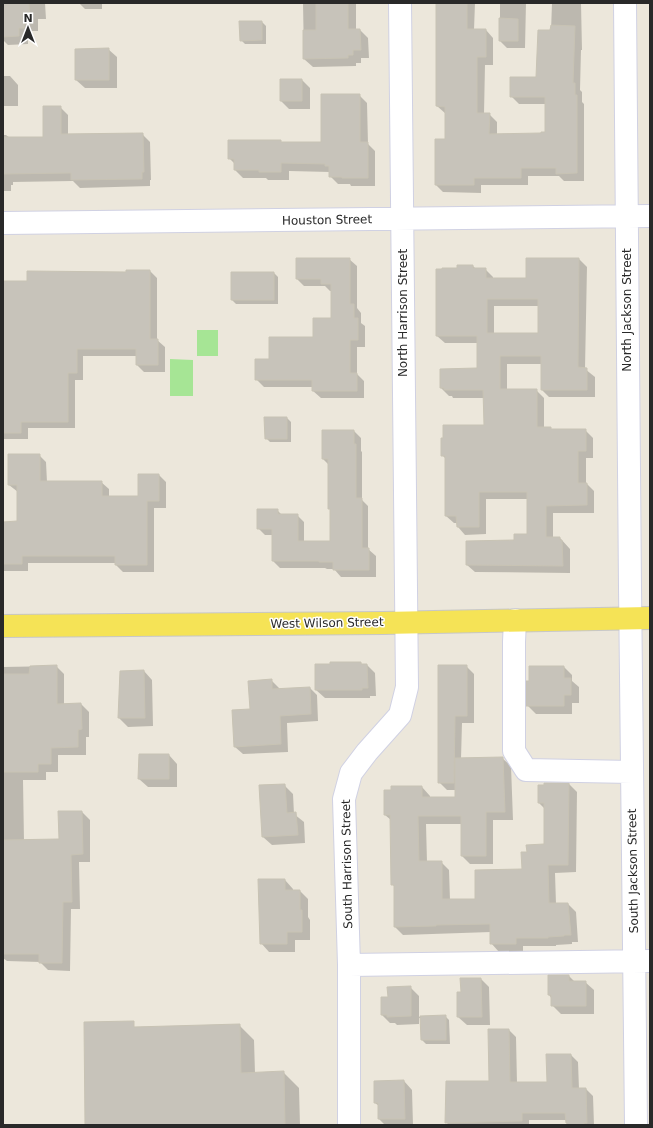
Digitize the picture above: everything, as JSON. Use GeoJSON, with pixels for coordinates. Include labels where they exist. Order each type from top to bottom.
{"type":"FeatureCollection","features":[{"type":"Feature","properties":{"kind":"main road","name":"West Wilson Street"},"geometry":{"type":"LineString","coordinates":[[3,626],[640,618]]}},
{"type":"Feature","properties":{"kind":"street","name":"North Harrison Street"},"geometry":{"type":"LineString","coordinates":[[400,3],[406,622]]}},
{"type":"Feature","properties":{"kind":"street","name":"North Jackson Street"},"geometry":{"type":"LineString","coordinates":[[625,3],[627,216],[640,618]]}},
{"type":"Feature","properties":{"kind":"street","name":"Houston Street"},"geometry":{"type":"LineString","coordinates":[[3,223],[650,216]]}},
{"type":"Feature","properties":{"kind":"street","name":"South Jackson Street"},"geometry":{"type":"LineString","coordinates":[[636,1125],[642,961],[632,772],[640,618]]}},
{"type":"Feature","properties":{"kind":"street"},"geometry":{"type":"LineString","coordinates":[[515,620],[514,751],[526,770],[632,772]]}},
{"type":"Feature","properties":{"kind":"street","name":"South Harrison Street"},"geometry":{"type":"LineString","coordinates":[[349,1125],[349,965],[344,799],[351,773],[367,752],[400,715],[406,687],[406,622]]}},
{"type":"Feature","properties":{"kind":"street"},"geometry":{"type":"LineString","coordinates":[[349,965],[642,961]]}},
{"type":"Feature","properties":{"kind":"green space"},"geometry":{"type":"Polygon","coordinates":[[[197,330],[218,330],[218,356],[197,356],[197,330]]]}},
{"type":"Feature","properties":{"kind":"green space"},"geometry":{"type":"Polygon","coordinates":[[[170,359],[193,360],[193,396],[170,396],[170,359]]]}},
{"type":"Feature","properties":{"kind":"building"},"geometry":{"type":"Polygon","coordinates":[[[3,3],[29,3],[30,23],[24,23],[24,28],[19,28],[19,36],[3,37],[3,3]]]}},
{"type":"Feature","properties":{"kind":"building"},"geometry":{"type":"Polygon","coordinates":[[[316,3],[348,3],[348,29],[360,29],[361,50],[353,50],[353,55],[348,55],[348,58],[303,59],[303,30],[316,30],[316,3]]]}},
{"type":"Feature","properties":{"kind":"building"},"geometry":{"type":"Polygon","coordinates":[[[436,3],[467,3],[467,29],[486,29],[486,57],[477,57],[477,113],[490,113],[489,134],[545,132],[545,97],[510,97],[510,77],[536,77],[538,30],[550,30],[551,25],[575,26],[573,83],[575,83],[575,95],[577,95],[577,173],[556,174],[556,168],[521,168],[521,178],[474,178],[474,185],[435,185],[435,139],[445,139],[445,107],[436,106],[436,3]]]}},
{"type":"Feature","properties":{"kind":"building"},"geometry":{"type":"Polygon","coordinates":[[[499,18],[518,19],[518,41],[499,41],[499,18]]]}},
{"type":"Feature","properties":{"kind":"building"},"geometry":{"type":"Polygon","coordinates":[[[239,21],[262,21],[262,40],[240,41],[239,21]]]}},
{"type":"Feature","properties":{"kind":"building"},"geometry":{"type":"Polygon","coordinates":[[[109,48],[109,80],[75,80],[75,49],[109,48]]]}},
{"type":"Feature","properties":{"kind":"building"},"geometry":{"type":"Polygon","coordinates":[[[280,79],[302,79],[302,101],[280,101],[280,79]]]}},
{"type":"Feature","properties":{"kind":"building"},"geometry":{"type":"Polygon","coordinates":[[[321,94],[360,94],[360,142],[368,142],[368,178],[329,177],[329,166],[325,166],[325,164],[281,163],[281,172],[234,170],[234,159],[228,159],[228,140],[321,142],[321,94]]]}},
{"type":"Feature","properties":{"kind":"building"},"geometry":{"type":"Polygon","coordinates":[[[43,106],[61,106],[61,134],[143,133],[144,172],[142,172],[142,179],[71,180],[71,173],[3,174],[3,137],[43,137],[43,106]]]}},
{"type":"Feature","properties":{"kind":"building"},"geometry":{"type":"Polygon","coordinates":[[[296,258],[350,258],[350,304],[354,304],[354,318],[358,318],[358,340],[350,340],[350,373],[357,373],[357,391],[312,391],[312,380],[255,380],[255,359],[269,359],[269,337],[313,337],[313,318],[331,318],[331,284],[321,284],[321,279],[296,279],[296,258]]]}},
{"type":"Feature","properties":{"kind":"building"},"geometry":{"type":"Polygon","coordinates":[[[526,258],[579,258],[578,367],[587,368],[587,390],[541,390],[541,356],[500,356],[500,389],[537,389],[537,427],[551,427],[551,429],[586,429],[586,451],[578,451],[578,483],[587,483],[587,505],[546,506],[546,537],[560,537],[560,540],[562,540],[563,566],[466,565],[466,541],[514,540],[514,534],[527,534],[527,492],[479,492],[479,527],[457,527],[456,516],[445,516],[445,456],[441,456],[443,425],[484,425],[483,390],[444,390],[444,388],[440,388],[440,369],[477,368],[477,336],[436,336],[436,269],[457,268],[457,265],[473,265],[473,268],[486,268],[486,278],[526,278],[526,258]],[[487,299],[487,333],[538,333],[538,299],[487,299]]]}},
{"type":"Feature","properties":{"kind":"building"},"geometry":{"type":"Polygon","coordinates":[[[126,270],[150,270],[150,339],[158,339],[158,365],[136,365],[136,349],[77,349],[77,373],[68,373],[68,422],[21,422],[21,433],[3,433],[3,281],[27,281],[27,271],[126,272],[126,270]]]}},
{"type":"Feature","properties":{"kind":"building"},"geometry":{"type":"Polygon","coordinates":[[[231,272],[274,272],[274,300],[231,300],[231,272]]]}},
{"type":"Feature","properties":{"kind":"building"},"geometry":{"type":"Polygon","coordinates":[[[264,417],[287,417],[287,439],[265,439],[264,417]]]}},
{"type":"Feature","properties":{"kind":"building"},"geometry":{"type":"Polygon","coordinates":[[[322,430],[354,430],[354,444],[356,444],[356,498],[362,498],[362,548],[369,548],[369,570],[333,570],[333,562],[272,561],[272,529],[257,529],[257,509],[278,509],[278,514],[298,514],[298,541],[330,541],[330,509],[328,509],[328,459],[322,459],[322,430]]]}},
{"type":"Feature","properties":{"kind":"building"},"geometry":{"type":"Polygon","coordinates":[[[8,454],[40,454],[40,481],[102,481],[102,496],[138,496],[138,474],[159,474],[159,501],[147,501],[147,565],[115,565],[115,556],[22,556],[22,564],[3,564],[3,522],[17,521],[17,485],[8,485],[8,454]]]}},
{"type":"Feature","properties":{"kind":"building"},"geometry":{"type":"Polygon","coordinates":[[[330,662],[361,662],[361,664],[367,664],[368,688],[362,688],[362,690],[315,690],[315,664],[330,664],[330,662]]]}},
{"type":"Feature","properties":{"kind":"building"},"geometry":{"type":"Polygon","coordinates":[[[57,665],[57,704],[81,703],[82,729],[78,730],[78,747],[51,748],[51,764],[38,764],[38,772],[3,772],[3,674],[29,674],[30,666],[57,665]]]}},
{"type":"Feature","properties":{"kind":"building"},"geometry":{"type":"Polygon","coordinates":[[[438,665],[467,665],[467,716],[455,716],[454,783],[438,783],[438,665]]]}},
{"type":"Feature","properties":{"kind":"building"},"geometry":{"type":"Polygon","coordinates":[[[529,666],[564,666],[564,678],[571,678],[571,695],[564,695],[564,706],[526,706],[526,681],[529,681],[529,666]]]}},
{"type":"Feature","properties":{"kind":"building"},"geometry":{"type":"Polygon","coordinates":[[[144,670],[145,718],[118,718],[120,671],[144,670]]]}},
{"type":"Feature","properties":{"kind":"building"},"geometry":{"type":"Polygon","coordinates":[[[272,679],[272,689],[310,687],[311,714],[280,716],[281,744],[234,747],[232,710],[250,709],[248,681],[272,679]]]}},
{"type":"Feature","properties":{"kind":"building"},"geometry":{"type":"Polygon","coordinates":[[[139,754],[169,754],[169,779],[138,779],[139,754]]]}},
{"type":"Feature","properties":{"kind":"building"},"geometry":{"type":"Polygon","coordinates":[[[503,757],[505,812],[486,812],[486,856],[461,856],[461,816],[418,816],[419,861],[442,861],[442,899],[475,899],[475,870],[522,869],[521,852],[527,852],[526,845],[544,844],[544,803],[538,803],[538,785],[544,785],[544,783],[569,783],[568,865],[548,865],[549,903],[568,903],[571,935],[548,938],[516,938],[516,944],[490,944],[490,924],[394,927],[394,885],[391,885],[390,815],[384,815],[384,790],[391,790],[391,786],[422,786],[422,797],[455,797],[455,758],[503,757]]]}},
{"type":"Feature","properties":{"kind":"building"},"geometry":{"type":"Polygon","coordinates":[[[285,784],[287,813],[296,812],[298,835],[262,837],[259,785],[285,784]]]}},
{"type":"Feature","properties":{"kind":"building"},"geometry":{"type":"Polygon","coordinates":[[[58,811],[82,811],[83,854],[71,855],[72,902],[63,902],[62,963],[39,963],[39,954],[3,954],[3,840],[59,839],[58,811]]]}},
{"type":"Feature","properties":{"kind":"building"},"geometry":{"type":"Polygon","coordinates":[[[258,879],[285,879],[285,890],[300,890],[302,932],[287,932],[287,944],[260,944],[258,879]]]}},
{"type":"Feature","properties":{"kind":"building"},"geometry":{"type":"Polygon","coordinates":[[[548,975],[569,975],[569,981],[586,981],[586,1006],[551,1006],[551,995],[548,995],[548,975]]]}},
{"type":"Feature","properties":{"kind":"building"},"geometry":{"type":"Polygon","coordinates":[[[460,978],[481,978],[482,1017],[457,1017],[457,992],[461,992],[460,978]]]}},
{"type":"Feature","properties":{"kind":"building"},"geometry":{"type":"Polygon","coordinates":[[[411,986],[411,1016],[387,1017],[387,1015],[381,1015],[381,997],[388,997],[387,987],[411,986]]]}},
{"type":"Feature","properties":{"kind":"building"},"geometry":{"type":"Polygon","coordinates":[[[446,1015],[446,1040],[421,1040],[420,1016],[446,1015]]]}},
{"type":"Feature","properties":{"kind":"building"},"geometry":{"type":"Polygon","coordinates":[[[134,1021],[134,1027],[240,1024],[241,1073],[284,1071],[285,1125],[85,1125],[84,1022],[134,1021]]]}},
{"type":"Feature","properties":{"kind":"building"},"geometry":{"type":"Polygon","coordinates":[[[488,1029],[509,1029],[510,1082],[547,1082],[546,1054],[571,1054],[572,1088],[586,1088],[587,1123],[584,1123],[584,1125],[567,1125],[565,1113],[522,1113],[522,1121],[445,1123],[446,1081],[489,1081],[488,1029]]]}},
{"type":"Feature","properties":{"kind":"building"},"geometry":{"type":"Polygon","coordinates":[[[404,1080],[405,1119],[378,1119],[378,1103],[374,1103],[374,1081],[404,1080]]]}}]}
